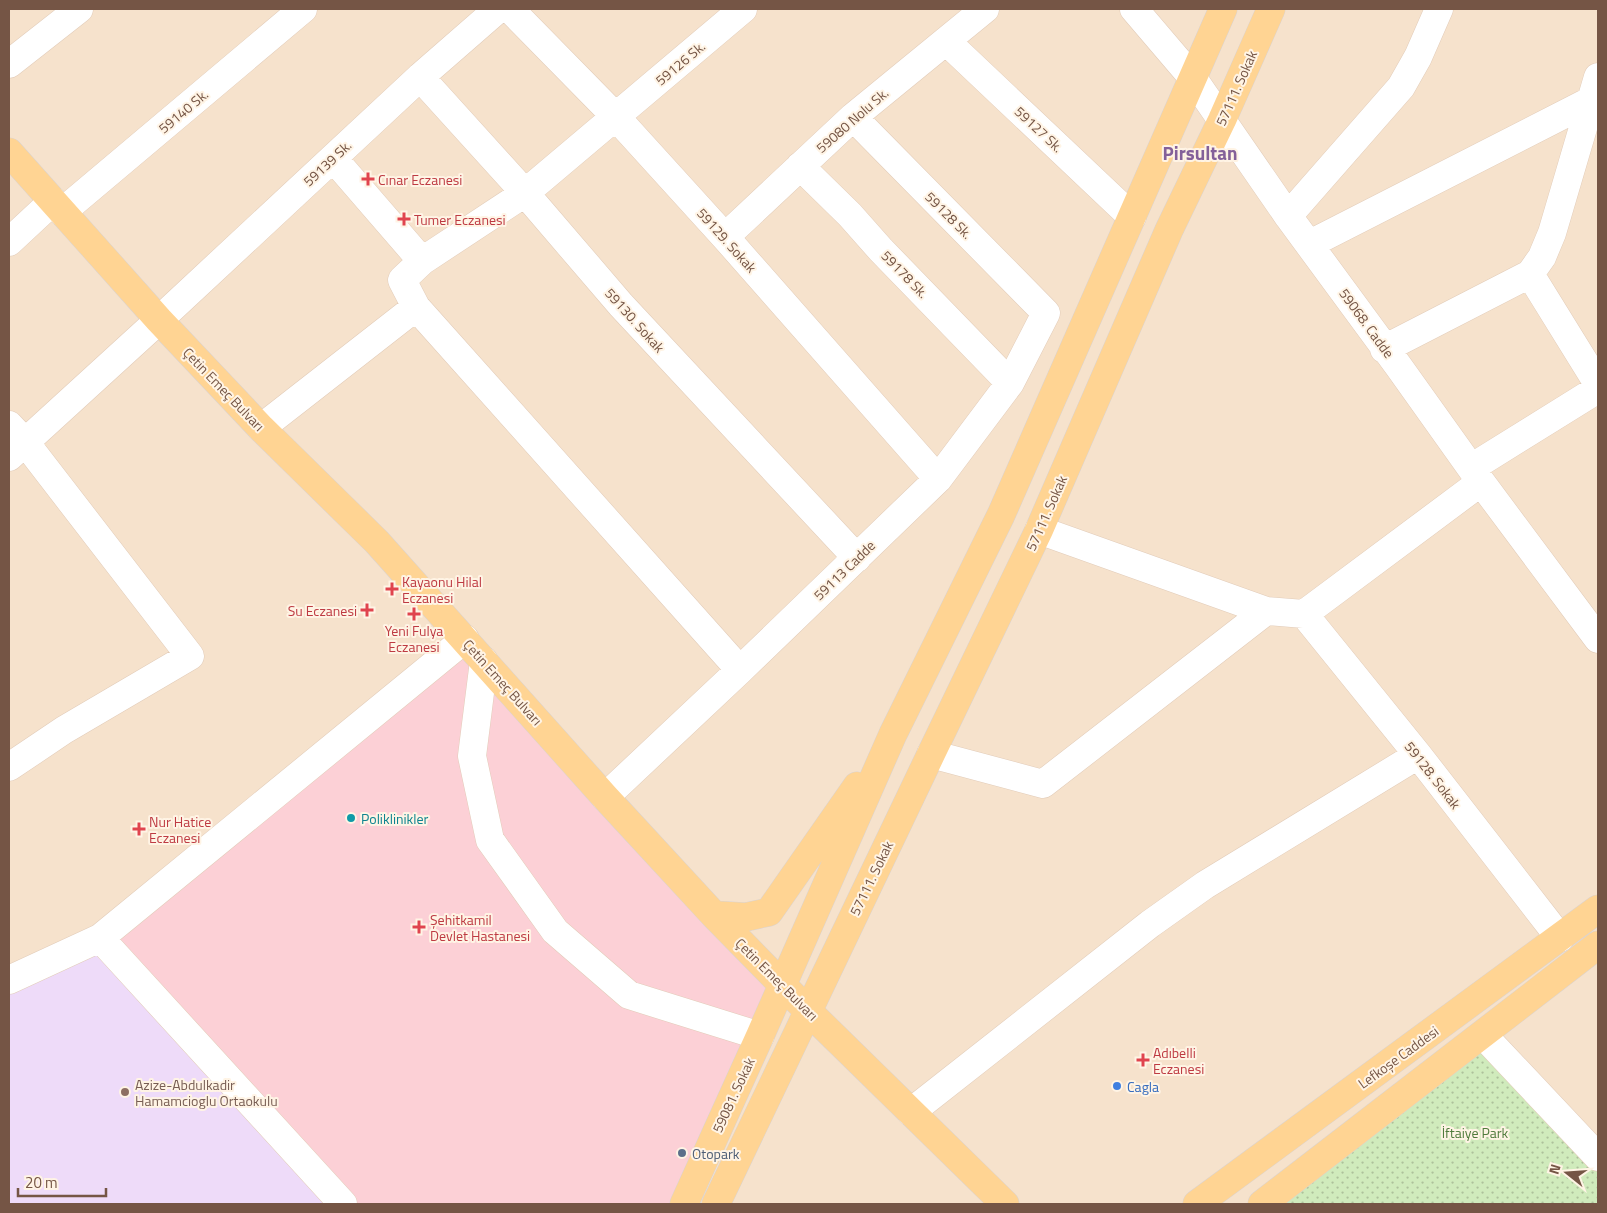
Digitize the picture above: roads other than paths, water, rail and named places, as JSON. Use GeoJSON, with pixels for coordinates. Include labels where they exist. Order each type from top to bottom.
{"type":"FeatureCollection","features":[{"type":"Feature","properties":{"kind":"main road"},"geometry":{"type":"LineString","coordinates":[[714,915],[746,917],[769,912],[894,734],[1000,515],[1223,9]]}},
{"type":"Feature","properties":{"kind":"main road","name":"57111. Sokak"},"geometry":{"type":"LineString","coordinates":[[808,1011],[1039,530],[1169,230],[1222,120],[1272,9]]}},
{"type":"Feature","properties":{"kind":"main road","name":"Çetin Emeç Bulvarı"},"geometry":{"type":"LineString","coordinates":[[9,152],[159,320],[261,428],[376,542],[605,797],[714,915],[808,1011],[1004,1204]]}},
{"type":"Feature","properties":{"kind":"main road","name":"59081. Sokak"},"geometry":{"type":"LineString","coordinates":[[684,1204],[894,734]]}},
{"type":"Feature","properties":{"kind":"main road","name":"Lefkoşe Caddesi"},"geometry":{"type":"LineString","coordinates":[[1197,1204],[1598,909]]}},
{"type":"Feature","properties":{"kind":"main road"},"geometry":{"type":"LineString","coordinates":[[1262,1204],[1598,945]]}},
{"type":"Feature","properties":{"kind":"main road"},"geometry":{"type":"LineString","coordinates":[[719,1203],[808,1011]]}},
{"type":"Feature","properties":{"kind":"street"},"geometry":{"type":"LineString","coordinates":[[9,64],[79,9]]}},
{"type":"Feature","properties":{"kind":"street","name":"59140 Sk."},"geometry":{"type":"LineString","coordinates":[[9,242],[58,207],[303,9]]}},
{"type":"Feature","properties":{"kind":"street","name":"59139 Sk."},"geometry":{"type":"LineString","coordinates":[[14,441],[159,320],[420,76],[498,9]]}},
{"type":"Feature","properties":{"kind":"street","name":"59129. Sokak"},"geometry":{"type":"LineString","coordinates":[[510,9],[616,117],[725,237],[938,479]]}},
{"type":"Feature","properties":{"kind":"street","name":"59126 Sk."},"geometry":{"type":"LineString","coordinates":[[416,306],[402,280],[422,261],[525,193],[743,9]]}},
{"type":"Feature","properties":{"kind":"street","name":"59080 Nolu Sk."},"geometry":{"type":"LineString","coordinates":[[725,237],[853,117],[985,9]]}},
{"type":"Feature","properties":{"kind":"street","name":"59068. Cadde"},"geometry":{"type":"LineString","coordinates":[[1134,9],[1192,77],[1288,216],[1598,639]]}},
{"type":"Feature","properties":{"kind":"street"},"geometry":{"type":"LineString","coordinates":[[1288,216],[1401,87],[1418,57],[1439,9]]}},
{"type":"Feature","properties":{"kind":"street","name":"59127 Sk."},"geometry":{"type":"LineString","coordinates":[[946,41],[1132,217]]}},
{"type":"Feature","properties":{"kind":"street","name":"59130. Sokak"},"geometry":{"type":"LineString","coordinates":[[420,76],[525,193],[621,305],[857,558]]}},
{"type":"Feature","properties":{"kind":"street"},"geometry":{"type":"LineString","coordinates":[[1310,244],[1596,96]]}},
{"type":"Feature","properties":{"kind":"street"},"geometry":{"type":"LineString","coordinates":[[1384,348],[1530,274],[1542,257],[1552,233],[1596,96]]}},
{"type":"Feature","properties":{"kind":"street","name":"59128 Sk."},"geometry":{"type":"LineString","coordinates":[[853,117],[1046,313]]}},
{"type":"Feature","properties":{"kind":"street"},"geometry":{"type":"LineString","coordinates":[[333,158],[422,261]]}},
{"type":"Feature","properties":{"kind":"street","name":"59178 Sk."},"geometry":{"type":"LineString","coordinates":[[800,166],[850,215],[881,250],[1010,383]]}},
{"type":"Feature","properties":{"kind":"street"},"geometry":{"type":"LineString","coordinates":[[1530,274],[1598,384]]}},
{"type":"Feature","properties":{"kind":"street"},"geometry":{"type":"LineString","coordinates":[[261,428],[416,306],[740,670]]}},
{"type":"Feature","properties":{"kind":"street","name":"59113 Cadde"},"geometry":{"type":"LineString","coordinates":[[605,797],[938,479],[1010,383],[1046,313]]}},
{"type":"Feature","properties":{"kind":"street"},"geometry":{"type":"LineString","coordinates":[[1039,530],[1266,611],[1304,614],[1476,475],[1598,389]]}},
{"type":"Feature","properties":{"kind":"street"},"geometry":{"type":"LineString","coordinates":[[9,767],[64,730],[190,656],[14,441]]}},
{"type":"Feature","properties":{"kind":"street"},"geometry":{"type":"LineString","coordinates":[[930,754],[1043,784],[1266,611]]}},
{"type":"Feature","properties":{"kind":"street","name":"59128. Sokak"},"geometry":{"type":"LineString","coordinates":[[1304,614],[1418,755],[1560,938]]}},
{"type":"Feature","properties":{"kind":"street"},"geometry":{"type":"LineString","coordinates":[[9,980],[100,938],[464,639]]}},
{"type":"Feature","properties":{"kind":"street"},"geometry":{"type":"LineString","coordinates":[[484,661],[472,756],[490,840],[555,931],[629,995],[760,1036]]}},
{"type":"Feature","properties":{"kind":"street"},"geometry":{"type":"LineString","coordinates":[[911,1112],[1150,924],[1205,885],[1418,755]]}},
{"type":"Feature","properties":{"kind":"street"},"geometry":{"type":"LineString","coordinates":[[100,938],[343,1204]]}},
{"type":"Feature","properties":{"kind":"street"},"geometry":{"type":"LineString","coordinates":[[1483,1034],[1598,1157]]}},
{"type":"Feature","properties":{"kind":"place","name":"Cınar Eczanesi"},"geometry":{"type":"Point","coordinates":[368,179]}},
{"type":"Feature","properties":{"kind":"place","name":"Tumer Eczanesi"},"geometry":{"type":"Point","coordinates":[404,219]}},
{"type":"Feature","properties":{"kind":"place","name":"Kayaonu Hilal Eczanesi"},"geometry":{"type":"Point","coordinates":[392,589]}},
{"type":"Feature","properties":{"kind":"place","name":"Su Eczanesi"},"geometry":{"type":"Point","coordinates":[367,610]}},
{"type":"Feature","properties":{"kind":"place","name":"Yeni Fulya Eczanesi"},"geometry":{"type":"Point","coordinates":[414,614]}},
{"type":"Feature","properties":{"kind":"place","name":"Poliklinikler"},"geometry":{"type":"Point","coordinates":[351,818]}},
{"type":"Feature","properties":{"kind":"place","name":"Nur Hatice Eczanesi"},"geometry":{"type":"Point","coordinates":[139,829]}},
{"type":"Feature","properties":{"kind":"place","name":"Şehitkamil Devlet Hastanesi"},"geometry":{"type":"Point","coordinates":[419,927]}},
{"type":"Feature","properties":{"kind":"place","name":"Adıbelli Eczanesi"},"geometry":{"type":"Point","coordinates":[1143,1060]}},
{"type":"Feature","properties":{"kind":"place","name":"Cagla"},"geometry":{"type":"Point","coordinates":[1117,1086]}},
{"type":"Feature","properties":{"kind":"place","name":"Azize-Abdulkadir Hamamcioglu Ortaokulu"},"geometry":{"type":"Point","coordinates":[125,1092]}},
{"type":"Feature","properties":{"kind":"place","name":"Otopark"},"geometry":{"type":"Point","coordinates":[682,1153]}},
{"type":"Feature","properties":{"kind":"district","name":"Pirsultan"},"geometry":{"type":"Point","coordinates":[1200,152]}},
{"type":"Feature","properties":{"kind":"park label","name":"İftaiye Park"},"geometry":{"type":"Point","coordinates":[1475,1132]}}]}
